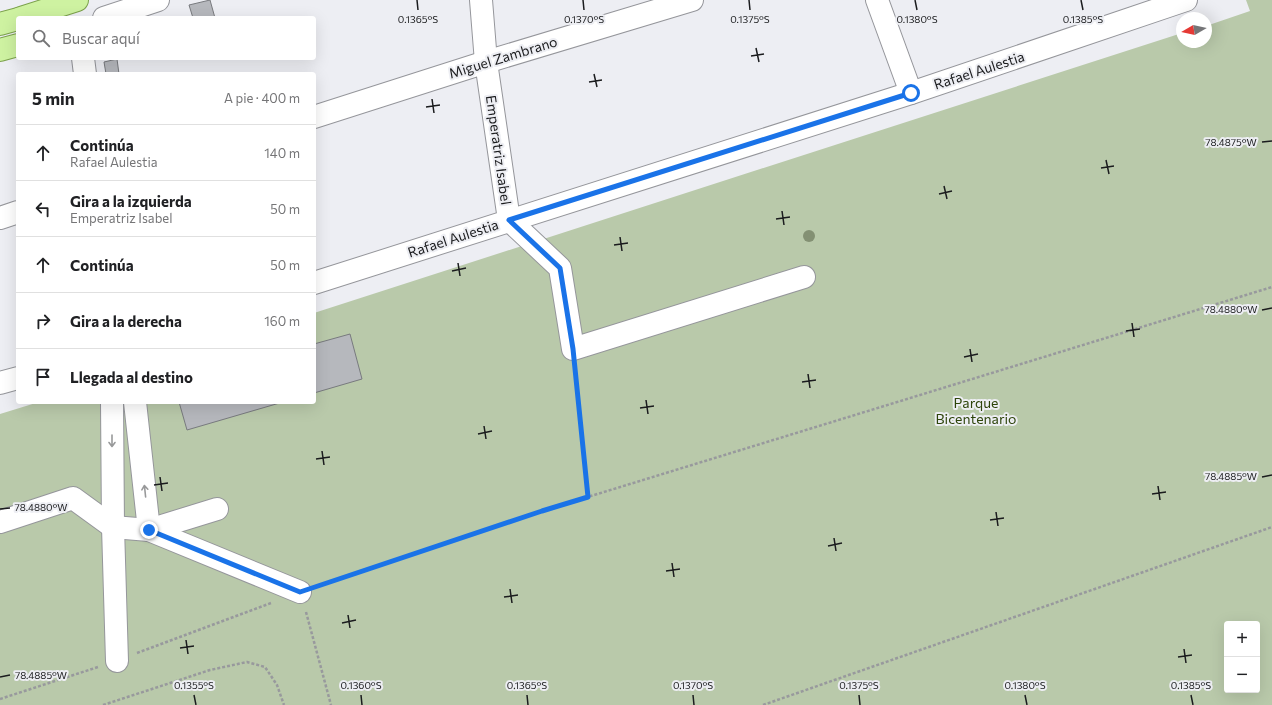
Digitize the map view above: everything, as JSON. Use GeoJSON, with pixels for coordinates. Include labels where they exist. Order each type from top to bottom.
{"type":"FeatureCollection","features":[{"type":"Feature","properties":{"kind":"main road"},"geometry":{"type":"LineString","coordinates":[[25,16],[77,0],[79,16]]}},
{"type":"Feature","properties":{"kind":"main road"},"geometry":{"type":"LineString","coordinates":[[0,24],[16,19]]}},
{"type":"Feature","properties":{"kind":"main road"},"geometry":{"type":"LineString","coordinates":[[0,50],[16,46]]}},
{"type":"Feature","properties":{"kind":"street"},"geometry":{"type":"LineString","coordinates":[[110,16],[158,0]]}},
{"type":"Feature","properties":{"kind":"street","name":"Emperatriz Isabel"},"geometry":{"type":"LineString","coordinates":[[481,0],[486,62],[509,220],[560,268],[573,349]]}},
{"type":"Feature","properties":{"kind":"street","name":"Miguel Zambrano"},"geometry":{"type":"LineString","coordinates":[[316,116],[486,62],[692,0]]}},
{"type":"Feature","properties":{"kind":"street"},"geometry":{"type":"LineString","coordinates":[[877,0],[911,93]]}},
{"type":"Feature","properties":{"kind":"street","name":"Rafael Aulestia"},"geometry":{"type":"LineString","coordinates":[[316,282],[911,93],[1186,0]]}},
{"type":"Feature","properties":{"kind":"street"},"geometry":{"type":"LineString","coordinates":[[83,60],[85,72]]}},
{"type":"Feature","properties":{"kind":"street"},"geometry":{"type":"LineString","coordinates":[[0,218],[16,213]]}},
{"type":"Feature","properties":{"kind":"street"},"geometry":{"type":"LineString","coordinates":[[573,349],[804,277]]}},
{"type":"Feature","properties":{"kind":"street"},"geometry":{"type":"LineString","coordinates":[[0,383],[16,379]]}},
{"type":"Feature","properties":{"kind":"street"},"geometry":{"type":"LineString","coordinates":[[112,404],[112,527],[117,660]]}},
{"type":"Feature","properties":{"kind":"street"},"geometry":{"type":"LineString","coordinates":[[135,404],[149,530]]}},
{"type":"Feature","properties":{"kind":"street"},"geometry":{"type":"LineString","coordinates":[[0,522],[73,498],[112,527],[149,530],[300,592]]}},
{"type":"Feature","properties":{"kind":"street"},"geometry":{"type":"LineString","coordinates":[[149,530],[217,509]]}},
{"type":"Feature","properties":{"kind":"path"},"geometry":{"type":"LineString","coordinates":[[0,699],[117,660],[300,592],[542,511],[1272,287]]}},
{"type":"Feature","properties":{"kind":"path"},"geometry":{"type":"LineString","coordinates":[[573,349],[588,497]]}},
{"type":"Feature","properties":{"kind":"path"},"geometry":{"type":"LineString","coordinates":[[763,705],[1272,527]]}},
{"type":"Feature","properties":{"kind":"path"},"geometry":{"type":"LineString","coordinates":[[300,592],[332,705]]}},
{"type":"Feature","properties":{"kind":"path"},"geometry":{"type":"LineString","coordinates":[[103,705],[210,670],[247,662],[265,667],[277,685],[284,705]]}},
{"type":"Feature","properties":{"kind":"green space","name":"Parque Bicentenario"},"geometry":{"type":"Polygon","coordinates":[[[1246,0],[1272,0],[1272,705],[0,705],[0,414],[32,404],[316,404],[316,312],[1176,35],[1176,48],[1212,48],[1212,24],[1250,11],[1246,0]]]}},
{"type":"Feature","properties":{"kind":"building"},"geometry":{"type":"Polygon","coordinates":[[[210,0],[214,16],[192,16],[189,5],[210,0]]]}},
{"type":"Feature","properties":{"kind":"building"},"geometry":{"type":"Polygon","coordinates":[[[117,60],[119,72],[106,72],[104,62],[117,60]]]}},
{"type":"Feature","properties":{"kind":"building"},"geometry":{"type":"Polygon","coordinates":[[[350,334],[362,379],[316,392],[316,343],[350,334]]]}},
{"type":"Feature","properties":{"kind":"building"},"geometry":{"type":"Polygon","coordinates":[[[180,404],[276,404],[187,430],[180,404]]]}},
{"type":"Feature","properties":{"kind":"route"},"geometry":{"type":"LineString","coordinates":[[149,530],[300,592],[588,497],[573,349],[560,268],[509,220],[911,93]]}}]}
